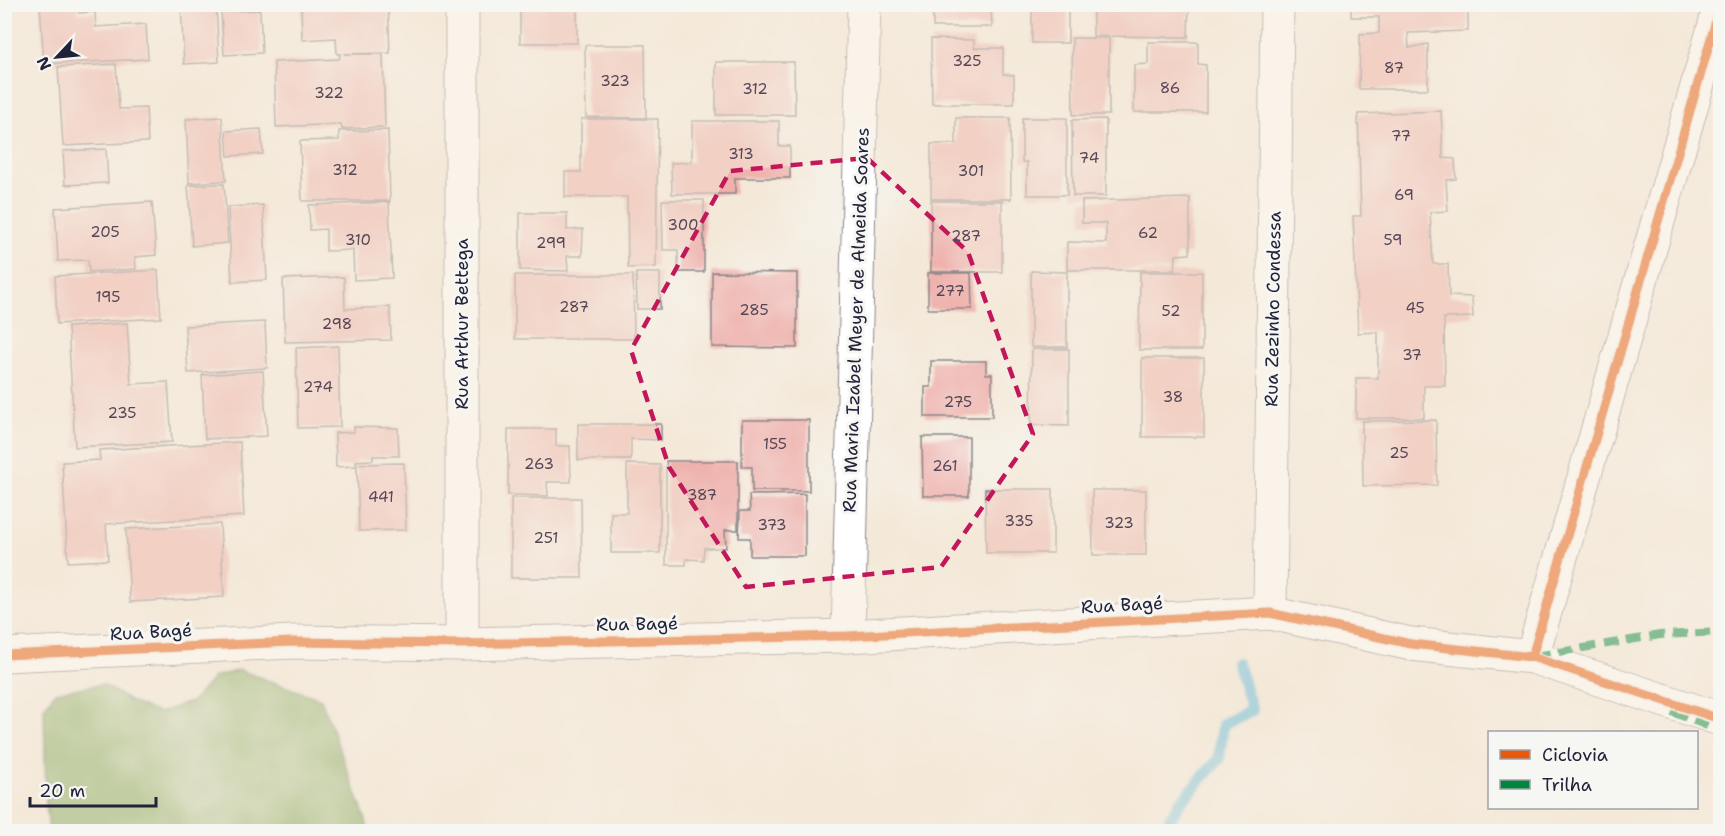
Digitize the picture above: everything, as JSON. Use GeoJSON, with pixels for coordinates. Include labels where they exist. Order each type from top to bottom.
{"type":"FeatureCollection","features":[{"type":"Feature","properties":{"kind":"street","name":"Rua Arthur Bettega"},"geometry":{"type":"LineString","coordinates":[[462,4],[462,644]]}},
{"type":"Feature","properties":{"kind":"street","name":"Rua Maria Izabel Meyer de Almeida Soares"},"geometry":{"type":"LineString","coordinates":[[848,636],[864,4]]}},
{"type":"Feature","properties":{"kind":"street","name":"Rua Zezinho Condessa"},"geometry":{"type":"LineString","coordinates":[[1270,614],[1277,4]]}},
{"type":"Feature","properties":{"kind":"street"},"geometry":{"type":"LineString","coordinates":[[1532,657],[1720,7]]}},
{"type":"Feature","properties":{"kind":"street","name":"Rua Bagé"},"geometry":{"type":"LineString","coordinates":[[4,655],[293,642],[462,644],[848,636],[1270,614],[1411,644],[1532,657],[1720,719]]}},
{"type":"Feature","properties":{"kind":"highlighted area"},"geometry":{"type":"Polygon","coordinates":[[[867,158],[968,252],[1033,434],[941,567],[746,587],[669,467],[631,350],[730,171],[867,158]]]}},
{"type":"Feature","properties":{"kind":"green space"},"geometry":{"type":"Polygon","coordinates":[[[239,670],[321,699],[366,820],[368,831],[49,831],[46,806],[44,708],[55,692],[103,684],[131,702],[159,713],[193,701],[214,677],[239,670]]]}},
{"type":"Feature","properties":{"kind":"building"},"geometry":{"type":"Polygon","coordinates":[[[40,4],[78,4],[79,13],[95,12],[96,27],[146,24],[148,59],[44,64],[40,4]]]}},
{"type":"Feature","properties":{"kind":"building"},"geometry":{"type":"Polygon","coordinates":[[[181,4],[216,4],[219,62],[184,64],[181,4]]]}},
{"type":"Feature","properties":{"kind":"building"},"geometry":{"type":"Polygon","coordinates":[[[301,4],[388,4],[390,53],[344,54],[383,54],[385,127],[342,129],[341,124],[276,127],[274,62],[339,59],[336,38],[302,40],[301,4]]]}},
{"type":"Feature","properties":{"kind":"building"},"geometry":{"type":"Polygon","coordinates":[[[520,4],[577,4],[577,43],[520,43],[520,4]]]}},
{"type":"Feature","properties":{"kind":"building"},"geometry":{"type":"Polygon","coordinates":[[[1032,4],[1068,4],[1068,43],[1032,43],[1032,4]]]}},
{"type":"Feature","properties":{"kind":"building"},"geometry":{"type":"Polygon","coordinates":[[[1093,4],[1189,4],[1188,37],[1093,36],[1093,4]]]}},
{"type":"Feature","properties":{"kind":"building"},"geometry":{"type":"Polygon","coordinates":[[[1351,4],[1435,4],[1435,8],[1468,8],[1468,31],[1408,33],[1409,48],[1428,44],[1428,89],[1359,89],[1360,34],[1379,33],[1379,17],[1351,17],[1351,4]]]}},
{"type":"Feature","properties":{"kind":"building"},"geometry":{"type":"Polygon","coordinates":[[[933,5],[1013,5],[1013,7],[991,7],[992,27],[933,27],[933,5]]]}},
{"type":"Feature","properties":{"kind":"building"},"geometry":{"type":"Polygon","coordinates":[[[260,10],[262,53],[224,55],[221,12],[260,10]]]}},
{"type":"Feature","properties":{"kind":"building"},"geometry":{"type":"Polygon","coordinates":[[[1072,38],[1109,38],[1109,115],[1073,115],[1072,38]]]}},
{"type":"Feature","properties":{"kind":"building"},"geometry":{"type":"Polygon","coordinates":[[[931,39],[974,40],[974,48],[1003,48],[1003,74],[1014,75],[1014,104],[932,104],[931,39]]]}},
{"type":"Feature","properties":{"kind":"building"},"geometry":{"type":"Polygon","coordinates":[[[1148,42],[1198,42],[1198,64],[1206,65],[1206,112],[1134,112],[1134,65],[1148,64],[1148,42]]]}},
{"type":"Feature","properties":{"kind":"building"},"geometry":{"type":"Polygon","coordinates":[[[585,45],[645,45],[646,118],[586,117],[585,45]]]}},
{"type":"Feature","properties":{"kind":"building"},"geometry":{"type":"Polygon","coordinates":[[[716,62],[794,62],[795,115],[716,115],[716,62]]]}},
{"type":"Feature","properties":{"kind":"building"},"geometry":{"type":"Polygon","coordinates":[[[116,64],[119,109],[146,108],[148,142],[63,146],[58,67],[116,64]]]}},
{"type":"Feature","properties":{"kind":"building"},"geometry":{"type":"Polygon","coordinates":[[[1441,111],[1443,158],[1455,159],[1456,179],[1446,180],[1448,211],[1430,212],[1433,264],[1448,264],[1449,296],[1472,297],[1473,317],[1444,318],[1445,386],[1424,386],[1424,418],[1356,418],[1356,378],[1378,378],[1378,332],[1358,333],[1353,216],[1361,216],[1358,114],[1441,111]]]}},
{"type":"Feature","properties":{"kind":"building"},"geometry":{"type":"Polygon","coordinates":[[[222,117],[226,181],[189,183],[186,119],[222,117]]]}},
{"type":"Feature","properties":{"kind":"building"},"geometry":{"type":"Polygon","coordinates":[[[956,118],[1010,118],[1011,199],[931,199],[931,144],[956,144],[956,118]]]}},
{"type":"Feature","properties":{"kind":"building"},"geometry":{"type":"Polygon","coordinates":[[[1022,118],[1067,118],[1067,195],[1027,195],[1027,162],[1022,162],[1022,118]]]}},
{"type":"Feature","properties":{"kind":"building"},"geometry":{"type":"Polygon","coordinates":[[[581,119],[658,119],[656,267],[628,268],[627,197],[565,197],[565,172],[581,172],[581,119]]]}},
{"type":"Feature","properties":{"kind":"building"},"geometry":{"type":"Polygon","coordinates":[[[1106,119],[1106,196],[1073,196],[1072,120],[1106,119]]]}},
{"type":"Feature","properties":{"kind":"building"},"geometry":{"type":"Polygon","coordinates":[[[692,121],[779,121],[779,146],[790,146],[790,178],[735,178],[735,194],[672,194],[671,163],[692,162],[692,121]]]}},
{"type":"Feature","properties":{"kind":"building"},"geometry":{"type":"Polygon","coordinates":[[[261,129],[263,154],[228,156],[226,131],[261,129]]]}},
{"type":"Feature","properties":{"kind":"building"},"geometry":{"type":"Polygon","coordinates":[[[388,130],[390,201],[302,201],[300,141],[339,140],[339,131],[388,130]]]}},
{"type":"Feature","properties":{"kind":"building"},"geometry":{"type":"Polygon","coordinates":[[[106,149],[108,183],[65,185],[63,151],[106,149]]]}},
{"type":"Feature","properties":{"kind":"building"},"geometry":{"type":"Polygon","coordinates":[[[224,184],[228,243],[192,246],[188,185],[224,184]]]}},
{"type":"Feature","properties":{"kind":"building"},"geometry":{"type":"Polygon","coordinates":[[[1190,198],[1190,254],[1176,255],[1175,270],[1067,270],[1067,242],[1106,243],[1106,223],[1082,223],[1082,201],[1190,198]]]}},
{"type":"Feature","properties":{"kind":"building"},"geometry":{"type":"Polygon","coordinates":[[[662,200],[704,200],[704,272],[678,272],[678,250],[663,250],[662,200]]]}},
{"type":"Feature","properties":{"kind":"building"},"geometry":{"type":"Polygon","coordinates":[[[931,201],[1002,201],[1002,272],[931,272],[931,201]]]}},
{"type":"Feature","properties":{"kind":"building"},"geometry":{"type":"Polygon","coordinates":[[[152,202],[156,255],[135,257],[136,269],[89,272],[88,260],[58,261],[55,208],[152,202]]]}},
{"type":"Feature","properties":{"kind":"building"},"geometry":{"type":"Polygon","coordinates":[[[389,202],[392,278],[354,280],[353,250],[326,251],[326,229],[310,230],[309,205],[389,202]]]}},
{"type":"Feature","properties":{"kind":"building"},"geometry":{"type":"Polygon","coordinates":[[[263,205],[267,280],[232,282],[228,207],[263,205]]]}},
{"type":"Feature","properties":{"kind":"building"},"geometry":{"type":"Polygon","coordinates":[[[520,213],[567,213],[567,230],[583,229],[582,256],[567,256],[568,271],[520,270],[520,213]]]}},
{"type":"Feature","properties":{"kind":"building"},"geometry":{"type":"Polygon","coordinates":[[[158,270],[161,318],[57,324],[55,276],[158,270]]]}},
{"type":"Feature","properties":{"kind":"building"},"geometry":{"type":"Polygon","coordinates":[[[1031,271],[1067,272],[1067,347],[1031,347],[1031,271]]]}},
{"type":"Feature","properties":{"kind":"building"},"geometry":{"type":"Polygon","coordinates":[[[712,272],[797,273],[797,348],[712,347],[712,272]]]}},
{"type":"Feature","properties":{"kind":"building"},"geometry":{"type":"Polygon","coordinates":[[[1140,272],[1202,272],[1202,350],[1139,350],[1140,272]]]}},
{"type":"Feature","properties":{"kind":"building"},"geometry":{"type":"Polygon","coordinates":[[[636,273],[660,273],[660,309],[637,309],[636,273]]]}},
{"type":"Feature","properties":{"kind":"building"},"geometry":{"type":"Polygon","coordinates":[[[928,273],[971,273],[972,309],[928,309],[928,273]]]}},
{"type":"Feature","properties":{"kind":"building"},"geometry":{"type":"Polygon","coordinates":[[[515,275],[633,275],[634,339],[515,339],[515,275]]]}},
{"type":"Feature","properties":{"kind":"building"},"geometry":{"type":"Polygon","coordinates":[[[344,277],[345,309],[390,307],[391,340],[285,342],[283,279],[344,277]]]}},
{"type":"Feature","properties":{"kind":"building"},"geometry":{"type":"Polygon","coordinates":[[[265,322],[267,368],[188,373],[185,326],[265,322]]]}},
{"type":"Feature","properties":{"kind":"building"},"geometry":{"type":"Polygon","coordinates":[[[127,323],[131,384],[168,382],[172,442],[75,447],[68,327],[127,323]]]}},
{"type":"Feature","properties":{"kind":"building"},"geometry":{"type":"Polygon","coordinates":[[[338,346],[340,427],[298,428],[296,348],[338,346]]]}},
{"type":"Feature","properties":{"kind":"building"},"geometry":{"type":"Polygon","coordinates":[[[1032,349],[1069,349],[1069,426],[1031,425],[1032,349]]]}},
{"type":"Feature","properties":{"kind":"building"},"geometry":{"type":"Polygon","coordinates":[[[1142,358],[1204,358],[1204,437],[1142,437],[1142,358]]]}},
{"type":"Feature","properties":{"kind":"building"},"geometry":{"type":"Polygon","coordinates":[[[931,361],[986,361],[986,374],[992,374],[992,417],[925,417],[925,387],[931,387],[931,361]]]}},
{"type":"Feature","properties":{"kind":"building"},"geometry":{"type":"Polygon","coordinates":[[[263,371],[267,436],[205,439],[202,375],[263,371]]]}},
{"type":"Feature","properties":{"kind":"building"},"geometry":{"type":"Polygon","coordinates":[[[742,420],[809,420],[809,491],[752,491],[752,467],[742,467],[742,420]]]}},
{"type":"Feature","properties":{"kind":"building"},"geometry":{"type":"Polygon","coordinates":[[[1436,420],[1437,485],[1363,486],[1362,421],[1436,420]]]}},
{"type":"Feature","properties":{"kind":"building"},"geometry":{"type":"Polygon","coordinates":[[[578,424],[661,424],[661,440],[631,439],[631,460],[578,460],[578,424]]]}},
{"type":"Feature","properties":{"kind":"building"},"geometry":{"type":"Polygon","coordinates":[[[354,427],[398,428],[399,456],[373,456],[373,460],[356,461],[356,464],[404,463],[406,530],[359,531],[357,466],[336,467],[335,433],[354,432],[354,427]]]}},
{"type":"Feature","properties":{"kind":"building"},"geometry":{"type":"Polygon","coordinates":[[[508,429],[556,429],[556,446],[570,446],[571,482],[547,482],[548,496],[508,495],[508,429]]]}},
{"type":"Feature","properties":{"kind":"building"},"geometry":{"type":"Polygon","coordinates":[[[922,437],[969,437],[969,496],[923,496],[922,437]]]}},
{"type":"Feature","properties":{"kind":"building"},"geometry":{"type":"Polygon","coordinates":[[[240,442],[244,516],[106,524],[108,560],[68,562],[62,462],[100,460],[99,450],[240,442]]]}},
{"type":"Feature","properties":{"kind":"building"},"geometry":{"type":"Polygon","coordinates":[[[666,461],[738,461],[738,530],[725,530],[726,548],[704,548],[703,560],[686,559],[686,565],[666,565],[666,461]]]}},
{"type":"Feature","properties":{"kind":"building"},"geometry":{"type":"Polygon","coordinates":[[[627,464],[660,465],[660,553],[611,553],[611,513],[627,513],[627,464]]]}},
{"type":"Feature","properties":{"kind":"building"},"geometry":{"type":"Polygon","coordinates":[[[985,489],[1053,489],[1053,553],[986,553],[985,489]]]}},
{"type":"Feature","properties":{"kind":"building"},"geometry":{"type":"Polygon","coordinates":[[[1092,490],[1146,490],[1146,555],[1093,555],[1092,490]]]}},
{"type":"Feature","properties":{"kind":"building"},"geometry":{"type":"Polygon","coordinates":[[[805,494],[805,556],[750,556],[750,538],[739,538],[740,511],[750,511],[749,495],[805,494]]]}},
{"type":"Feature","properties":{"kind":"building"},"geometry":{"type":"Polygon","coordinates":[[[511,498],[581,498],[582,578],[511,578],[511,498]]]}},
{"type":"Feature","properties":{"kind":"building"},"geometry":{"type":"Polygon","coordinates":[[[220,524],[224,597],[130,602],[126,529],[220,524]]]}},
{"type":"Feature","properties":{"kind":"waterway"},"geometry":{"type":"LineString","coordinates":[[1162,832],[1179,804],[1219,759],[1223,724],[1252,710],[1237,663]]}},
{"type":"Feature","properties":{"kind":"marked path"},"geometry":{"type":"LineString","coordinates":[[1536,656],[1660,635],[1720,632]]}},
{"type":"Feature","properties":{"kind":"marked path"},"geometry":{"type":"LineString","coordinates":[[1672,712],[1720,731]]}},
{"type":"Feature","properties":{"kind":"cycle path"},"geometry":{"type":"LineString","coordinates":[[1720,7],[1532,657],[1720,719]]}},
{"type":"Feature","properties":{"kind":"cycle path"},"geometry":{"type":"LineString","coordinates":[[4,655],[293,642],[462,644],[848,636],[1270,613],[1411,644],[1532,657]]}}]}
